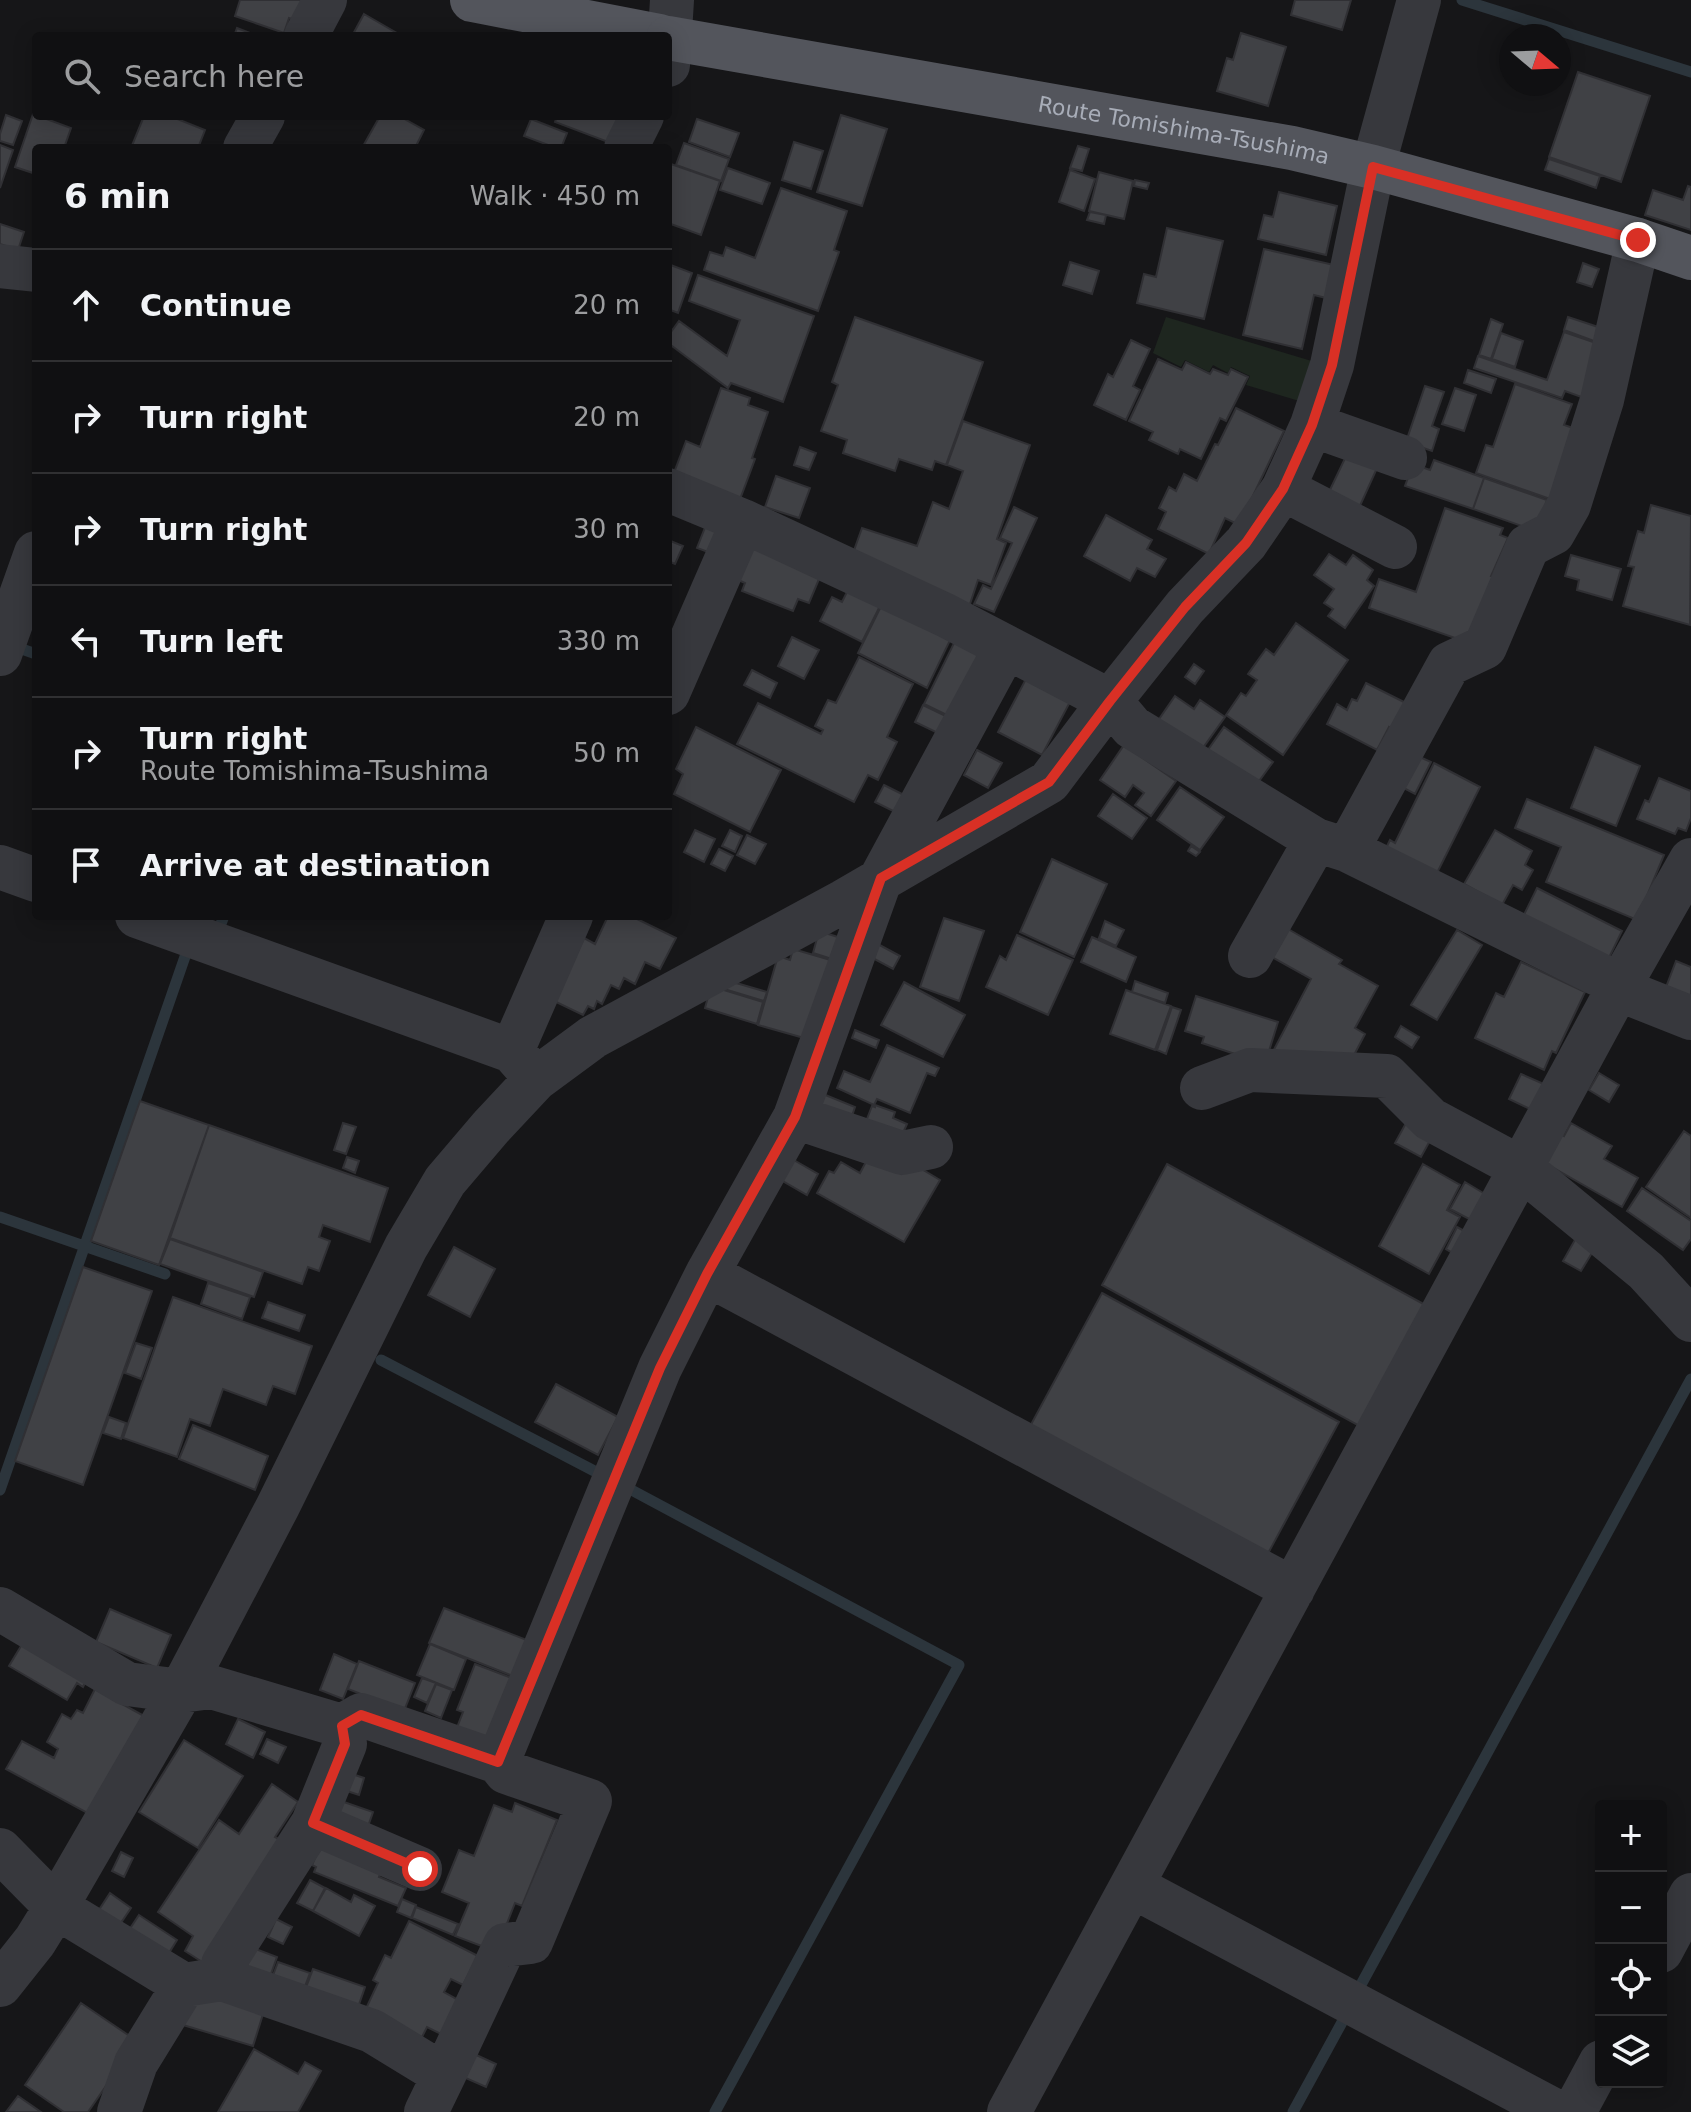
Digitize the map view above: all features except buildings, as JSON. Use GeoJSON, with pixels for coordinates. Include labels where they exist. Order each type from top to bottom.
{"type":"FeatureCollection","features":[{"type":"Feature","properties":{"kind":"main road","name":"Route Tomishima-Tsushima"},"geometry":{"type":"LineString","coordinates":[[472,0],[650,32]]}},
{"type":"Feature","properties":{"kind":"main road","name":"Route Tomishima-Tsushima"},"geometry":{"type":"LineString","coordinates":[[672,36],[1292,148],[1373,167],[1638,240],[1691,258]]}},
{"type":"Feature","properties":{"kind":"street"},"geometry":{"type":"LineString","coordinates":[[308,32],[325,0]]}},
{"type":"Feature","properties":{"kind":"street"},"geometry":{"type":"LineString","coordinates":[[147,920],[524,1065],[593,1037],[844,901],[1049,782],[1185,607],[1246,543],[1283,489],[1312,425],[1332,365],[1373,167],[1418,1]]}},
{"type":"Feature","properties":{"kind":"street"},"geometry":{"type":"LineString","coordinates":[[247,144],[261,120]]}},
{"type":"Feature","properties":{"kind":"street"},"geometry":{"type":"LineString","coordinates":[[628,144],[640,120]]}},
{"type":"Feature","properties":{"kind":"street"},"geometry":{"type":"LineString","coordinates":[[1250,956],[1332,845],[1449,664],[1485,647],[1528,546],[1553,533],[1569,505],[1602,400],[1638,240]]}},
{"type":"Feature","properties":{"kind":"street"},"geometry":{"type":"LineString","coordinates":[[0,266],[32,270]]}},
{"type":"Feature","properties":{"kind":"street"},"geometry":{"type":"LineString","coordinates":[[1312,425],[1405,458]]}},
{"type":"Feature","properties":{"kind":"street"},"geometry":{"type":"LineString","coordinates":[[1283,489],[1395,547]]}},
{"type":"Feature","properties":{"kind":"street"},"geometry":{"type":"LineString","coordinates":[[672,492],[743,521],[945,615],[1110,701],[1132,727],[1332,845],[1620,985],[1638,997],[1691,1018]]}},
{"type":"Feature","properties":{"kind":"street"},"geometry":{"type":"LineString","coordinates":[[672,684],[743,521]]}},
{"type":"Feature","properties":{"kind":"street"},"geometry":{"type":"LineString","coordinates":[[0,654],[32,564]]}},
{"type":"Feature","properties":{"kind":"street"},"geometry":{"type":"LineString","coordinates":[[498,1762],[660,1368],[707,1274],[795,1117],[881,878],[1006,647]]}},
{"type":"Feature","properties":{"kind":"street"},"geometry":{"type":"LineString","coordinates":[[1009,2112],[1620,985],[1691,860]]}},
{"type":"Feature","properties":{"kind":"street"},"geometry":{"type":"LineString","coordinates":[[0,867],[32,879]]}},
{"type":"Feature","properties":{"kind":"street"},"geometry":{"type":"LineString","coordinates":[[0,1985],[35,1941],[56,1907],[181,1691],[278,1506],[406,1247],[445,1181],[491,1127],[524,1065],[570,920]]}},
{"type":"Feature","properties":{"kind":"street"},"geometry":{"type":"LineString","coordinates":[[1202,1088],[1250,1070],[1387,1076],[1430,1119],[1521,1168],[1646,1271],[1691,1320]]}},
{"type":"Feature","properties":{"kind":"street"},"geometry":{"type":"LineString","coordinates":[[795,1117],[902,1153],[931,1147]]}},
{"type":"Feature","properties":{"kind":"street"},"geometry":{"type":"LineString","coordinates":[[707,1274],[1293,1589]]}},
{"type":"Feature","properties":{"kind":"street"},"geometry":{"type":"LineString","coordinates":[[0,1609],[127,1684],[181,1691],[211,1687],[342,1726],[361,1715],[498,1762],[506,1772],[590,1801],[531,1942],[505,1945],[435,2093],[372,2031],[203,1982],[56,1907],[0,1850]]}},
{"type":"Feature","properties":{"kind":"street"},"geometry":{"type":"LineString","coordinates":[[119,2112],[136,2063],[203,1982],[223,1964],[313,1823],[345,1744],[342,1726]]}},
{"type":"Feature","properties":{"kind":"street"},"geometry":{"type":"LineString","coordinates":[[313,1823],[420,1869]]}},
{"type":"Feature","properties":{"kind":"street"},"geometry":{"type":"LineString","coordinates":[[1132,1886],[1557,2112]]}},
{"type":"Feature","properties":{"kind":"street"},"geometry":{"type":"LineString","coordinates":[[1665,1944],[1691,1895]]}},
{"type":"Feature","properties":{"kind":"street"},"geometry":{"type":"LineString","coordinates":[[1574,2112],[1595,2073]]}},
{"type":"Feature","properties":{"kind":"shaded area"},"geometry":{"type":"Polygon","coordinates":[[[1166,317],[1315,362],[1306,403],[1246,385],[1250,376],[1231,367],[1228,373],[1213,365],[1209,372],[1185,360],[1181,367],[1153,353],[1166,317]]]}},
{"type":"Feature","properties":{"kind":"waterway"},"geometry":{"type":"LineString","coordinates":[[1462,0],[1691,72]]}},
{"type":"Feature","properties":{"kind":"waterway"},"geometry":{"type":"LineString","coordinates":[[16,647],[32,653]]}},
{"type":"Feature","properties":{"kind":"waterway"},"geometry":{"type":"LineString","coordinates":[[217,934],[222,920]]}},
{"type":"Feature","properties":{"kind":"waterway"},"geometry":{"type":"LineString","coordinates":[[0,1490],[188,948]]}},
{"type":"Feature","properties":{"kind":"waterway"},"geometry":{"type":"LineString","coordinates":[[0,1217],[165,1274]]}},
{"type":"Feature","properties":{"kind":"waterway"},"geometry":{"type":"LineString","coordinates":[[381,1360],[602,1475]]}},
{"type":"Feature","properties":{"kind":"waterway"},"geometry":{"type":"LineString","coordinates":[[1357,1992],[1691,1379]]}},
{"type":"Feature","properties":{"kind":"waterway"},"geometry":{"type":"LineString","coordinates":[[624,1486],[959,1665],[715,2112]]}},
{"type":"Feature","properties":{"kind":"waterway"},"geometry":{"type":"LineString","coordinates":[[1293,2112],[1346,2015]]}},
{"type":"Feature","properties":{"kind":"route"},"geometry":{"type":"LineString","coordinates":[[420,1869],[313,1823],[345,1744],[342,1726],[361,1715],[498,1762],[660,1368],[707,1274],[795,1117],[881,878],[1049,782],[1185,607],[1246,543],[1283,489],[1312,425],[1332,365],[1373,167],[1638,240]]}}]}
